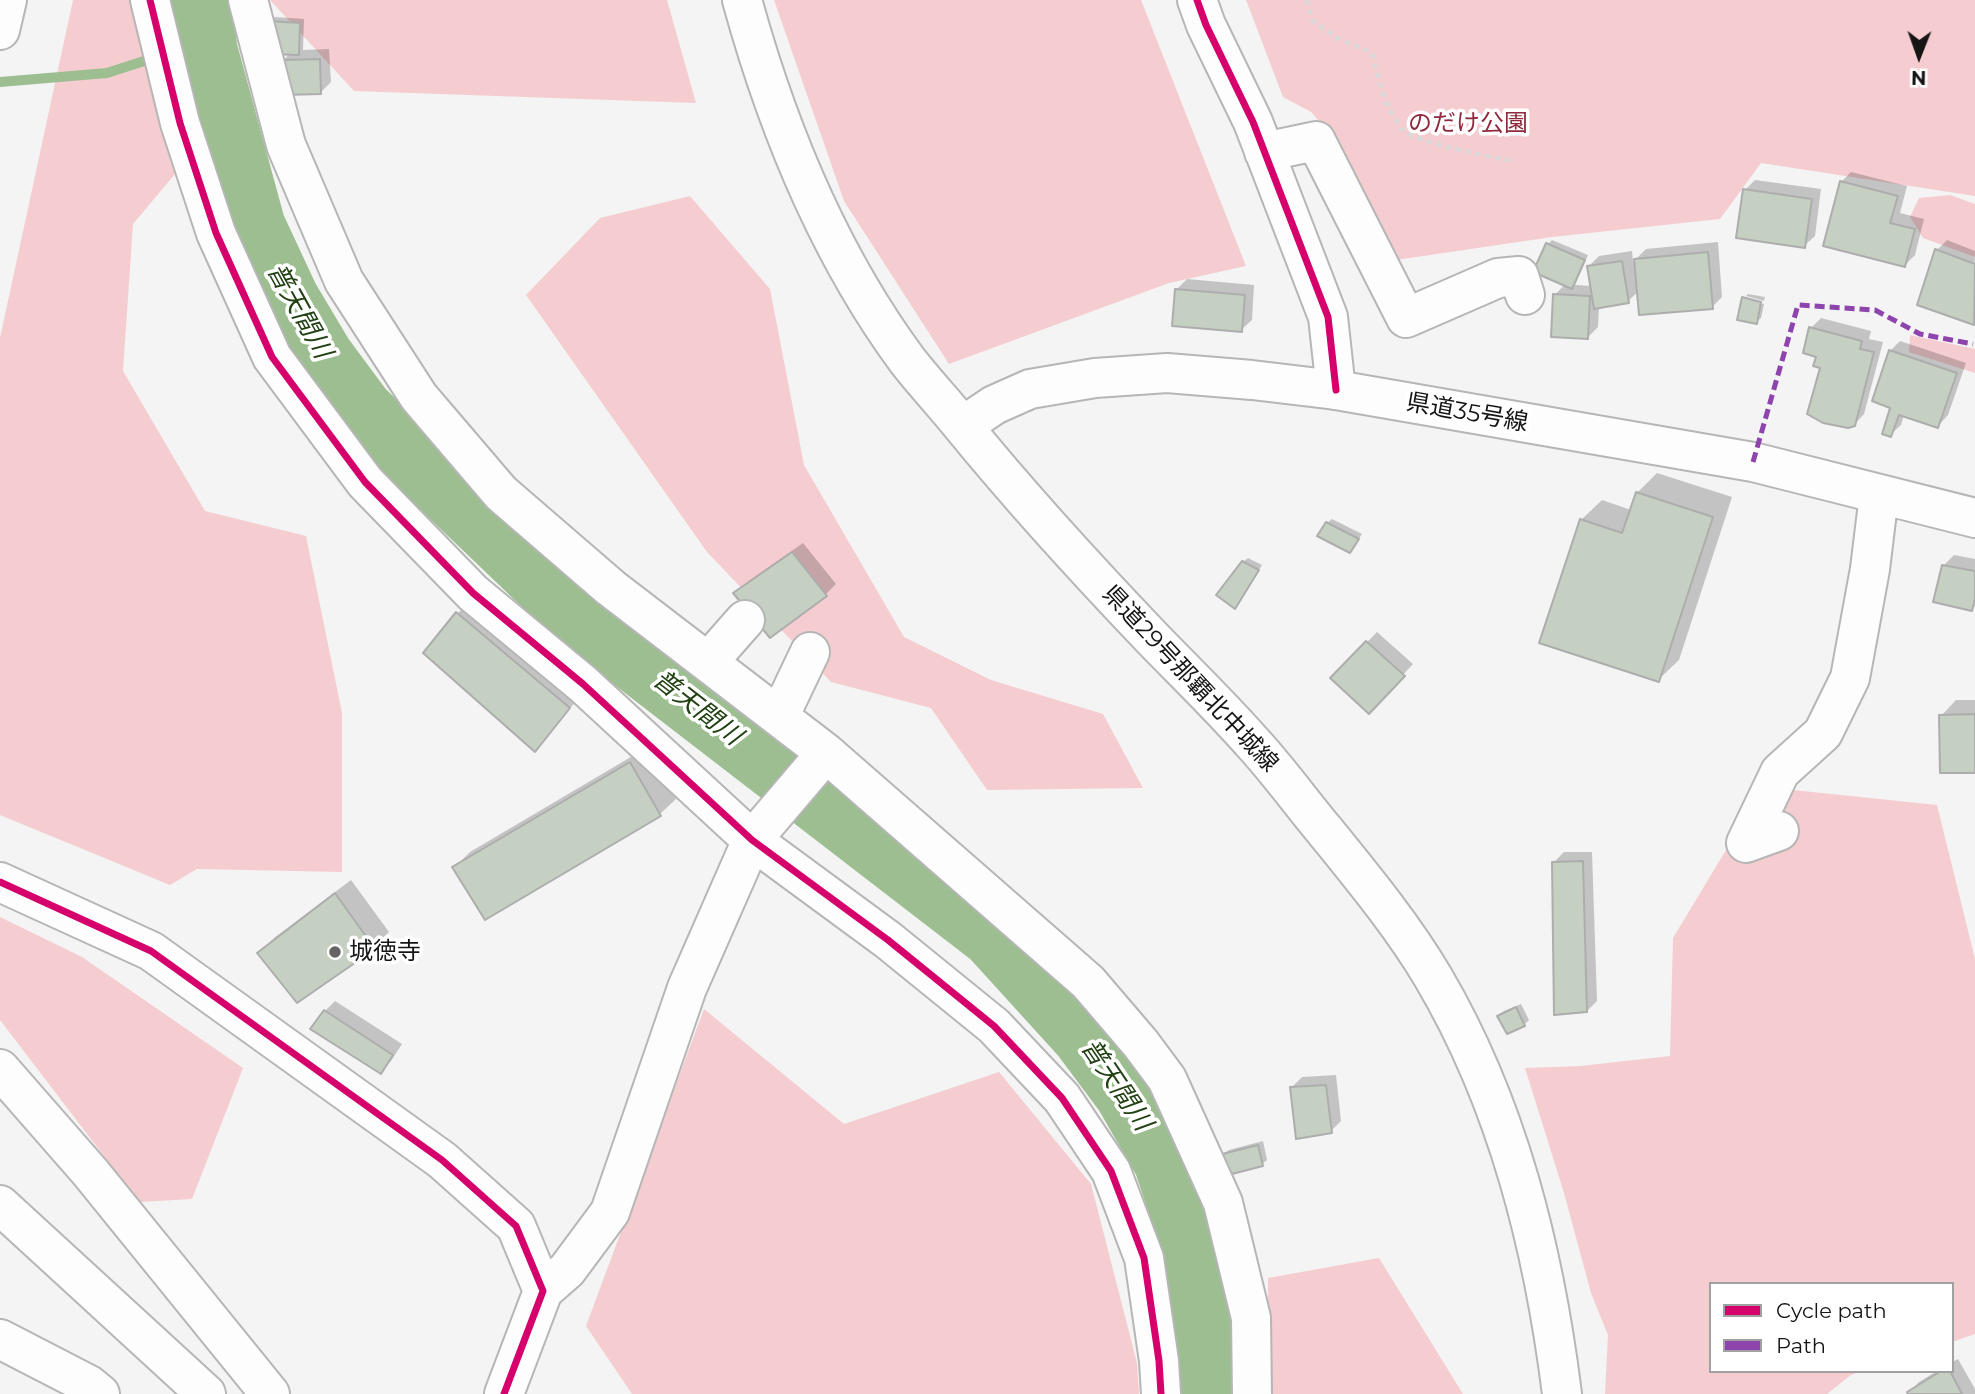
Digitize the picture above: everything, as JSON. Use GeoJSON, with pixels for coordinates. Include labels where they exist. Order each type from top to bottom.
{"type":"FeatureCollection","features":[{"type":"Feature","properties":{"kind":"main road"},"geometry":{"type":"LineString","coordinates":[[0,30],[7,0]]}},
{"type":"Feature","properties":{"kind":"main road"},"geometry":{"type":"LineString","coordinates":[[248,0],[286,145],[344,281],[419,397],[500,493],[611,588],[824,754],[1088,982],[1167,1079],[1223,1203],[1251,1318],[1252,1394]]}},
{"type":"Feature","properties":{"kind":"main road","name":"県道29号那覇北中城線"},"geometry":{"type":"LineString","coordinates":[[743,0],[758,59],[803,179],[857,284],[906,359],[1003,477],[1149,635],[1253,742],[1390,914],[1432,976],[1482,1074],[1510,1151],[1534,1232],[1552,1321],[1562,1394]]}},
{"type":"Feature","properties":{"kind":"main road"},"geometry":{"type":"LineString","coordinates":[[1197,0],[1206,25],[1253,122],[1328,317],[1336,390]]}},
{"type":"Feature","properties":{"kind":"main road"},"geometry":{"type":"LineString","coordinates":[[153,18],[180,123],[216,233],[272,357],[365,482],[473,593],[583,684],[752,839],[888,940],[994,1026],[1062,1098],[1111,1171],[1144,1258],[1159,1361],[1161,1394]]}},
{"type":"Feature","properties":{"kind":"main road"},"geometry":{"type":"LineString","coordinates":[[1264,152],[1316,141],[1406,318],[1498,278],[1519,276],[1525,295]]}},
{"type":"Feature","properties":{"kind":"main road","name":"県道35号線"},"geometry":{"type":"LineString","coordinates":[[963,426],[994,405],[1030,388],[1095,377],[1167,373],[1252,380],[1336,390],[1753,462],[1975,518]]}},
{"type":"Feature","properties":{"kind":"main road"},"geometry":{"type":"LineString","coordinates":[[1779,831],[1746,843],[1780,772],[1823,733],[1850,678],[1870,569],[1879,495]]}},
{"type":"Feature","properties":{"kind":"main road"},"geometry":{"type":"LineString","coordinates":[[708,662],[745,620]]}},
{"type":"Feature","properties":{"kind":"main road"},"geometry":{"type":"LineString","coordinates":[[779,717],[810,652]]}},
{"type":"Feature","properties":{"kind":"main road"},"geometry":{"type":"LineString","coordinates":[[504,1394],[543,1291],[567,1270],[610,1212],[687,988],[752,839],[824,754]]}},
{"type":"Feature","properties":{"kind":"main road"},"geometry":{"type":"LineString","coordinates":[[0,881],[150,951],[442,1160],[516,1226],[543,1291]]}},
{"type":"Feature","properties":{"kind":"main road"},"geometry":{"type":"LineString","coordinates":[[0,1069],[90,1172],[270,1394]]}},
{"type":"Feature","properties":{"kind":"main road"},"geometry":{"type":"LineString","coordinates":[[0,1205],[206,1394]]}},
{"type":"Feature","properties":{"kind":"main road"},"geometry":{"type":"LineString","coordinates":[[0,1339],[89,1385],[100,1394]]}},
{"type":"Feature","properties":{"kind":"path"},"geometry":{"type":"LineString","coordinates":[[1307,0],[1312,20],[1337,38],[1372,53],[1384,99],[1404,131],[1453,149],[1513,161]]}},
{"type":"Feature","properties":{"kind":"green space"},"geometry":{"type":"Polygon","coordinates":[[[73,0],[174,0],[201,143],[133,224],[123,371],[205,511],[306,536],[342,713],[342,872],[197,869],[170,885],[0,815],[0,338],[73,0]]]}},
{"type":"Feature","properties":{"kind":"green space"},"geometry":{"type":"Polygon","coordinates":[[[270,0],[667,0],[696,103],[354,91],[270,0]]]}},
{"type":"Feature","properties":{"kind":"green space"},"geometry":{"type":"Polygon","coordinates":[[[774,0],[1141,0],[1246,266],[1169,283],[949,364],[844,201],[774,0]]]}},
{"type":"Feature","properties":{"kind":"green space","name":"のだけ公園"},"geometry":{"type":"Polygon","coordinates":[[[1246,0],[1975,0],[1975,196],[1761,163],[1720,219],[1552,237],[1396,260],[1339,144],[1311,112],[1283,97],[1246,0]]]}},
{"type":"Feature","properties":{"kind":"green space"},"geometry":{"type":"Polygon","coordinates":[[[1950,195],[1975,204],[1975,257],[1923,238],[1910,217],[1919,198],[1950,195]]]}},
{"type":"Feature","properties":{"kind":"green space"},"geometry":{"type":"Polygon","coordinates":[[[690,196],[770,289],[804,465],[904,637],[991,680],[1103,714],[1143,788],[987,790],[931,708],[831,682],[707,552],[526,295],[600,218],[690,196]]]}},
{"type":"Feature","properties":{"kind":"green space"},"geometry":{"type":"Polygon","coordinates":[[[1910,335],[1975,349],[1975,373],[1909,352],[1910,335]]]}},
{"type":"Feature","properties":{"kind":"green space"},"geometry":{"type":"Polygon","coordinates":[[[1764,787],[1937,805],[1975,959],[1975,1334],[1954,1341],[1954,1282],[1709,1282],[1709,1373],[1856,1373],[1827,1394],[1605,1394],[1608,1335],[1591,1293],[1564,1193],[1525,1068],[1580,1066],[1670,1056],[1673,938],[1764,787]]]}},
{"type":"Feature","properties":{"kind":"green space"},"geometry":{"type":"Polygon","coordinates":[[[0,917],[82,957],[243,1068],[192,1199],[139,1202],[0,1020],[0,917]]]}},
{"type":"Feature","properties":{"kind":"green space"},"geometry":{"type":"Polygon","coordinates":[[[704,1009],[844,1124],[999,1072],[1091,1184],[1137,1363],[1139,1394],[632,1394],[586,1326],[704,1009]]]}},
{"type":"Feature","properties":{"kind":"green space"},"geometry":{"type":"Polygon","coordinates":[[[1379,1258],[1463,1394],[1268,1394],[1268,1278],[1379,1258]]]}},
{"type":"Feature","properties":{"kind":"building"},"geometry":{"type":"Polygon","coordinates":[[[269,21],[300,23],[299,55],[268,54],[269,21]]]}},
{"type":"Feature","properties":{"kind":"building"},"geometry":{"type":"Polygon","coordinates":[[[320,59],[321,94],[282,95],[281,60],[320,59]]]}},
{"type":"Feature","properties":{"kind":"building"},"geometry":{"type":"Polygon","coordinates":[[[1840,181],[1898,196],[1890,223],[1915,229],[1905,267],[1823,246],[1840,181]]]}},
{"type":"Feature","properties":{"kind":"building"},"geometry":{"type":"Polygon","coordinates":[[[1743,189],[1812,199],[1805,248],[1736,238],[1743,189]]]}},
{"type":"Feature","properties":{"kind":"building"},"geometry":{"type":"Polygon","coordinates":[[[1546,243],[1585,260],[1572,289],[1533,272],[1546,243]]]}},
{"type":"Feature","properties":{"kind":"building"},"geometry":{"type":"Polygon","coordinates":[[[1935,249],[1975,264],[1974,325],[1917,305],[1935,249]]]}},
{"type":"Feature","properties":{"kind":"building"},"geometry":{"type":"Polygon","coordinates":[[[1708,252],[1713,309],[1639,315],[1634,259],[1708,252]]]}},
{"type":"Feature","properties":{"kind":"building"},"geometry":{"type":"Polygon","coordinates":[[[1622,261],[1629,303],[1594,309],[1587,266],[1622,261]]]}},
{"type":"Feature","properties":{"kind":"building"},"geometry":{"type":"Polygon","coordinates":[[[1175,289],[1245,295],[1242,332],[1172,326],[1175,289]]]}},
{"type":"Feature","properties":{"kind":"building"},"geometry":{"type":"Polygon","coordinates":[[[1553,294],[1590,296],[1588,339],[1551,337],[1553,294]]]}},
{"type":"Feature","properties":{"kind":"building"},"geometry":{"type":"Polygon","coordinates":[[[1742,297],[1761,302],[1757,324],[1737,320],[1742,297]]]}},
{"type":"Feature","properties":{"kind":"building"},"geometry":{"type":"Polygon","coordinates":[[[1809,327],[1862,341],[1860,349],[1874,352],[1855,426],[1848,428],[1823,423],[1807,414],[1820,368],[1813,366],[1816,357],[1803,353],[1809,327]]]}},
{"type":"Feature","properties":{"kind":"building"},"geometry":{"type":"Polygon","coordinates":[[[1889,350],[1957,373],[1938,428],[1899,415],[1891,437],[1882,434],[1890,408],[1872,401],[1889,350]]]}},
{"type":"Feature","properties":{"kind":"building"},"geometry":{"type":"Polygon","coordinates":[[[1636,492],[1713,517],[1659,682],[1539,643],[1580,519],[1622,533],[1636,492]]]}},
{"type":"Feature","properties":{"kind":"building"},"geometry":{"type":"Polygon","coordinates":[[[1326,522],[1359,539],[1350,553],[1317,536],[1326,522]]]}},
{"type":"Feature","properties":{"kind":"building"},"geometry":{"type":"Polygon","coordinates":[[[792,552],[827,596],[770,638],[733,593],[792,552]]]}},
{"type":"Feature","properties":{"kind":"building"},"geometry":{"type":"Polygon","coordinates":[[[1242,561],[1259,570],[1235,609],[1216,595],[1242,561]]]}},
{"type":"Feature","properties":{"kind":"building"},"geometry":{"type":"Polygon","coordinates":[[[1942,565],[1975,571],[1972,611],[1933,602],[1942,565]]]}},
{"type":"Feature","properties":{"kind":"building"},"geometry":{"type":"Polygon","coordinates":[[[456,612],[570,708],[535,752],[423,653],[456,612]]]}},
{"type":"Feature","properties":{"kind":"building"},"geometry":{"type":"Polygon","coordinates":[[[1366,641],[1405,676],[1369,714],[1330,678],[1366,641]]]}},
{"type":"Feature","properties":{"kind":"building"},"geometry":{"type":"Polygon","coordinates":[[[1975,714],[1975,773],[1940,773],[1939,715],[1975,714]]]}},
{"type":"Feature","properties":{"kind":"building"},"geometry":{"type":"Polygon","coordinates":[[[630,762],[661,816],[485,920],[452,867],[630,762]]]}},
{"type":"Feature","properties":{"kind":"building"},"geometry":{"type":"Polygon","coordinates":[[[1583,861],[1587,1012],[1554,1015],[1552,862],[1583,861]]]}},
{"type":"Feature","properties":{"kind":"building"},"geometry":{"type":"Polygon","coordinates":[[[335,893],[375,949],[297,1003],[257,953],[335,893]]]}},
{"type":"Feature","properties":{"kind":"building"},"geometry":{"type":"Polygon","coordinates":[[[1516,1007],[1525,1026],[1507,1034],[1497,1016],[1516,1007]]]}},
{"type":"Feature","properties":{"kind":"building"},"geometry":{"type":"Polygon","coordinates":[[[324,1010],[393,1055],[381,1074],[310,1029],[324,1010]]]}},
{"type":"Feature","properties":{"kind":"building"},"geometry":{"type":"Polygon","coordinates":[[[1326,1085],[1332,1133],[1296,1139],[1290,1087],[1326,1085]]]}},
{"type":"Feature","properties":{"kind":"building"},"geometry":{"type":"Polygon","coordinates":[[[1258,1145],[1263,1166],[1228,1175],[1222,1154],[1258,1145]]]}},
{"type":"Feature","properties":{"kind":"building"},"geometry":{"type":"Polygon","coordinates":[[[1938,1373],[1951,1373],[1962,1394],[1908,1394],[1907,1392],[1938,1373]]]}},
{"type":"Feature","properties":{"kind":"waterway","name":"普天間川"},"geometry":{"type":"LineString","coordinates":[[200,0],[206,50],[254,226],[288,299],[322,356],[362,410],[578,617],[992,936],[1082,1035],[1126,1094],[1165,1162],[1188,1231],[1204,1308],[1209,1394]]}},
{"type":"Feature","properties":{"kind":"waterway"},"geometry":{"type":"LineString","coordinates":[[0,82],[107,73],[144,61],[206,50]]}},
{"type":"Feature","properties":{"kind":"marked path"},"geometry":{"type":"LineString","coordinates":[[1753,462],[1798,305],[1875,310],[1920,334],[1973,344]]}},
{"type":"Feature","properties":{"kind":"cycle path"},"geometry":{"type":"LineString","coordinates":[[150,0],[180,123],[216,233],[272,357],[365,482],[473,593],[583,684],[752,840],[888,940],[994,1026],[1062,1098],[1111,1171],[1144,1258],[1159,1361],[1161,1394]]}},
{"type":"Feature","properties":{"kind":"cycle path"},"geometry":{"type":"LineString","coordinates":[[1197,0],[1206,25],[1253,122],[1328,317],[1336,390]]}},
{"type":"Feature","properties":{"kind":"cycle path"},"geometry":{"type":"LineString","coordinates":[[0,882],[151,951],[442,1160],[516,1226],[543,1291],[504,1394]]}},
{"type":"Feature","properties":{"kind":"place","name":"城徳寺"},"geometry":{"type":"Point","coordinates":[335,952]}}]}
